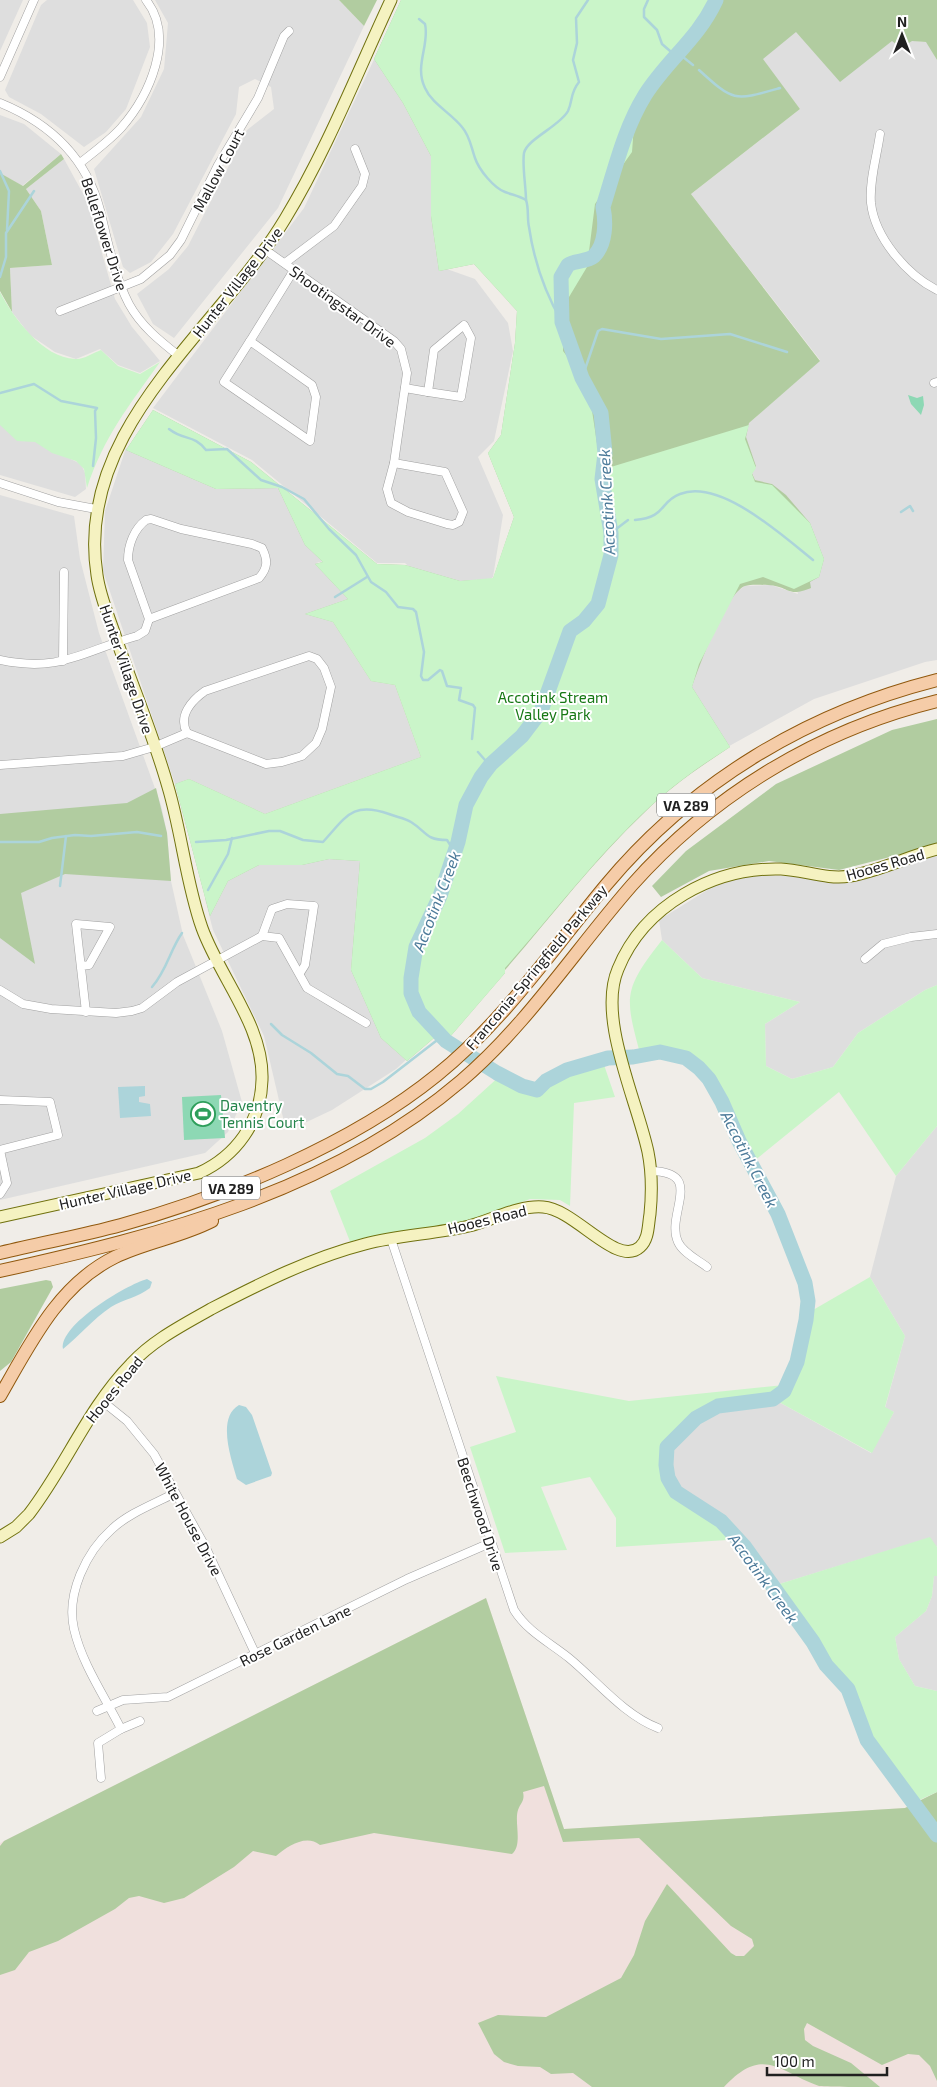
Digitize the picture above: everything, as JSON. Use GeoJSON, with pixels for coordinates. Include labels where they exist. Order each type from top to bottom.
{"type":"FeatureCollection","features":[{"type":"Feature","properties":{"kind":"main road","name":"Franconia-Springfield Parkway"},"geometry":{"type":"LineString","coordinates":[[3,1252],[147,1217],[248,1181],[309,1153],[361,1125],[433,1078],[470,1046],[498,1016],[635,853],[666,822],[712,784],[761,751],[814,723],[883,696],[937,680]]}},
{"type":"Feature","properties":{"kind":"main road","name":"Franconia-Springfield Parkway"},"geometry":{"type":"LineString","coordinates":[[0,1271],[122,1243],[245,1204],[352,1153],[403,1124],[446,1094],[484,1061],[514,1028],[632,885],[673,843],[717,805],[766,772],[817,744],[870,721],[937,701]]}},
{"type":"Feature","properties":{"kind":"main road"},"geometry":{"type":"LineString","coordinates":[[0,1396],[51,1312],[65,1295],[91,1273],[115,1258],[196,1229],[245,1204]]}},
{"type":"Feature","properties":{"kind":"street"},"geometry":{"type":"LineString","coordinates":[[0,77],[26,14],[34,0]]}},
{"type":"Feature","properties":{"kind":"street"},"geometry":{"type":"LineString","coordinates":[[80,163],[122,126],[138,103],[155,66],[159,34],[154,14],[146,0]]}},
{"type":"Feature","properties":{"kind":"street","name":"Hunter Village Drive"},"geometry":{"type":"LineString","coordinates":[[0,1217],[188,1176],[218,1163],[237,1146],[250,1128],[259,1104],[262,1068],[257,1043],[202,928],[168,786],[102,599],[94,545],[96,509],[103,481],[116,448],[132,421],[179,356],[283,223],[306,183],[391,0]]}},
{"type":"Feature","properties":{"kind":"street","name":"Mallow Court"},"geometry":{"type":"LineString","coordinates":[[60,311],[122,287],[150,273],[175,249],[218,164],[258,98],[284,36],[289,31]]}},
{"type":"Feature","properties":{"kind":"street","name":"Belleflower Drive"},"geometry":{"type":"LineString","coordinates":[[0,102],[44,126],[58,137],[80,163],[95,194],[115,271],[129,304],[147,329],[179,356]]}},
{"type":"Feature","properties":{"kind":"street"},"geometry":{"type":"LineString","coordinates":[[880,134],[871,190],[873,213],[880,230],[894,253],[908,269],[937,290]]}},
{"type":"Feature","properties":{"kind":"street"},"geometry":{"type":"LineString","coordinates":[[285,263],[334,226],[362,186],[365,174],[355,149]]}},
{"type":"Feature","properties":{"kind":"street","name":"Shootingstar Drive"},"geometry":{"type":"LineString","coordinates":[[264,249],[394,341],[401,349],[406,361],[405,388],[394,463],[387,490],[391,503],[408,512],[447,524],[452,525],[459,522],[463,512],[445,472],[394,463]]}},
{"type":"Feature","properties":{"kind":"street"},"geometry":{"type":"LineString","coordinates":[[250,341],[312,385],[316,397],[310,441],[224,382],[294,270]]}},
{"type":"Feature","properties":{"kind":"street"},"geometry":{"type":"LineString","coordinates":[[405,388],[428,392],[461,397],[471,338],[464,325],[434,350],[428,392]]}},
{"type":"Feature","properties":{"kind":"street"},"geometry":{"type":"LineString","coordinates":[[0,483],[58,502],[96,509]]}},
{"type":"Feature","properties":{"kind":"street"},"geometry":{"type":"LineString","coordinates":[[0,660],[37,665],[63,661],[138,636],[145,631],[149,618],[128,560],[128,552],[136,530],[146,520],[252,544],[262,548],[267,562],[259,578],[149,618]]}},
{"type":"Feature","properties":{"kind":"street"},"geometry":{"type":"LineString","coordinates":[[63,661],[64,572]]}},
{"type":"Feature","properties":{"kind":"street"},"geometry":{"type":"LineString","coordinates":[[0,765],[122,756],[154,747],[188,733],[266,764],[282,762],[302,756],[316,743],[322,729],[331,687],[329,676],[317,659],[309,656],[205,690],[193,700],[187,710],[184,721],[188,733]]}},
{"type":"Feature","properties":{"kind":"street","name":"Hooes Road"},"geometry":{"type":"LineString","coordinates":[[0,1537],[16,1527],[36,1506],[101,1400],[140,1355],[173,1331],[282,1273],[313,1260],[368,1243],[465,1227],[526,1208],[541,1206],[567,1214],[621,1252],[633,1252],[642,1246],[646,1236],[650,1207],[651,1171],[648,1150],[616,1034],[610,1002],[612,984],[618,967],[640,933],[676,898],[713,880],[751,871],[783,869],[832,877],[850,876],[937,849]]}},
{"type":"Feature","properties":{"kind":"street"},"geometry":{"type":"LineString","coordinates":[[262,936],[272,909],[288,904],[314,906],[305,965],[300,973]]}},
{"type":"Feature","properties":{"kind":"street"},"geometry":{"type":"LineString","coordinates":[[81,966],[89,965],[110,927],[76,924],[86,1012]]}},
{"type":"Feature","properties":{"kind":"street"},"geometry":{"type":"LineString","coordinates":[[865,959],[883,944],[911,937],[937,934]]}},
{"type":"Feature","properties":{"kind":"street"},"geometry":{"type":"LineString","coordinates":[[0,990],[23,1004],[86,1012],[116,1013],[142,1008],[177,982],[262,936],[279,938],[307,988],[366,1023]]}},
{"type":"Feature","properties":{"kind":"street"},"geometry":{"type":"LineString","coordinates":[[0,1100],[50,1102],[58,1135],[0,1150],[7,1182],[0,1194]]}},
{"type":"Feature","properties":{"kind":"street"},"geometry":{"type":"LineString","coordinates":[[651,1171],[671,1173],[678,1181],[681,1195],[676,1227],[677,1240],[684,1250],[707,1267]]}},
{"type":"Feature","properties":{"kind":"street","name":"Beechwood Drive"},"geometry":{"type":"LineString","coordinates":[[391,1239],[511,1604],[524,1624],[566,1656],[645,1723],[658,1728]]}},
{"type":"Feature","properties":{"kind":"street","name":"White House Drive"},"geometry":{"type":"LineString","coordinates":[[101,1400],[142,1438],[154,1454],[206,1548],[255,1653]]}},
{"type":"Feature","properties":{"kind":"street"},"geometry":{"type":"LineString","coordinates":[[122,1729],[81,1648],[73,1628],[72,1610],[79,1577],[87,1559],[111,1529],[175,1493]]}},
{"type":"Feature","properties":{"kind":"street","name":"Rose Garden Lane"},"geometry":{"type":"LineString","coordinates":[[96,1711],[109,1704],[124,1700],[168,1697],[407,1579],[490,1543]]}},
{"type":"Feature","properties":{"kind":"street"},"geometry":{"type":"LineString","coordinates":[[102,1778],[98,1743],[140,1721]]}},
{"type":"Feature","properties":{"kind":"shaded area"},"geometry":{"type":"Polygon","coordinates":[[[0,0],[23,0],[0,51],[0,0]]]}},
{"type":"Feature","properties":{"kind":"shaded area"},"geometry":{"type":"Polygon","coordinates":[[[47,0],[133,0],[147,23],[150,47],[126,109],[106,132],[84,147],[41,114],[9,97],[5,90],[41,5],[47,0]]]}},
{"type":"Feature","properties":{"kind":"shaded area"},"geometry":{"type":"Polygon","coordinates":[[[155,0],[339,0],[364,26],[278,208],[174,338],[153,324],[137,294],[169,269],[188,246],[247,130],[274,109],[271,87],[255,79],[239,87],[236,114],[173,234],[151,262],[130,273],[123,267],[94,169],[141,117],[164,69],[168,23],[155,0]]]}},
{"type":"Feature","properties":{"kind":"shaded area"},"geometry":{"type":"Polygon","coordinates":[[[796,31],[927,42],[937,60],[937,660],[925,662],[814,699],[713,755],[682,709],[699,662],[731,595],[745,586],[771,585],[798,594],[772,484],[755,480],[752,472],[756,466],[745,437],[749,423],[820,360],[691,194],[800,109],[762,59],[796,31]]]}},
{"type":"Feature","properties":{"kind":"shaded area"},"geometry":{"type":"Polygon","coordinates":[[[386,34],[453,146],[444,268],[475,279],[508,323],[513,351],[494,441],[478,457],[503,515],[493,577],[459,608],[455,608],[405,563],[377,563],[252,460],[153,408],[304,208],[386,34]]]}},
{"type":"Feature","properties":{"kind":"shaded area"},"geometry":{"type":"Polygon","coordinates":[[[0,115],[24,124],[61,154],[22,186],[0,173],[0,115]]]}},
{"type":"Feature","properties":{"kind":"shaded area"},"geometry":{"type":"Polygon","coordinates":[[[64,159],[87,201],[115,299],[132,327],[160,361],[140,373],[118,365],[100,349],[76,359],[55,352],[30,335],[12,312],[10,268],[52,265],[41,211],[26,189],[64,159]]]}},
{"type":"Feature","properties":{"kind":"shaded area"},"geometry":{"type":"Polygon","coordinates":[[[0,424],[81,464],[85,473],[86,489],[75,497],[0,475],[0,424]]]}},
{"type":"Feature","properties":{"kind":"shaded area"},"geometry":{"type":"Polygon","coordinates":[[[126,448],[216,487],[278,486],[324,561],[316,563],[348,599],[306,614],[333,622],[371,681],[395,685],[421,757],[265,814],[189,779],[175,784],[103,571],[105,511],[126,448]]]}},
{"type":"Feature","properties":{"kind":"shaded area"},"geometry":{"type":"Polygon","coordinates":[[[0,495],[74,516],[80,559],[99,633],[161,805],[167,833],[171,881],[183,935],[222,1031],[242,1102],[228,1132],[205,1153],[0,1200],[0,495]]]}},
{"type":"Feature","properties":{"kind":"shaded area"},"geometry":{"type":"Polygon","coordinates":[[[260,851],[344,852],[365,856],[351,968],[381,1036],[407,1059],[396,1069],[332,1110],[294,1128],[285,1126],[264,1036],[213,930],[205,899],[260,851]]]}},
{"type":"Feature","properties":{"kind":"shaded area"},"geometry":{"type":"Polygon","coordinates":[[[937,856],[937,985],[925,990],[858,1033],[833,1067],[792,1079],[766,1066],[765,1024],[800,1002],[702,978],[662,940],[659,920],[717,884],[753,876],[792,876],[831,882],[864,877],[907,862],[937,856]]]}},
{"type":"Feature","properties":{"kind":"shaded area"},"geometry":{"type":"Polygon","coordinates":[[[937,1126],[937,1547],[929,1538],[776,1585],[732,1522],[672,1484],[668,1454],[707,1411],[777,1401],[871,1453],[894,1412],[885,1408],[905,1336],[870,1277],[896,1176],[937,1126]]]}},
{"type":"Feature","properties":{"kind":"shaded area"},"geometry":{"type":"Polygon","coordinates":[[[934,1575],[937,1576],[937,1691],[915,1686],[899,1659],[895,1637],[926,1611],[932,1596],[934,1575]]]}},
{"type":"Feature","properties":{"kind":"shaded area"},"geometry":{"type":"Polygon","coordinates":[[[486,1598],[564,1829],[905,1808],[937,1792],[937,2087],[0,2087],[0,1843],[486,1598]]]}},
{"type":"Feature","properties":{"kind":"green space"},"geometry":{"type":"Polygon","coordinates":[[[339,0],[377,0],[364,26],[339,0]]]}},
{"type":"Feature","properties":{"kind":"green space","name":"Accotink Stream Valley Park"},"geometry":{"type":"Polygon","coordinates":[[[401,0],[937,0],[937,60],[926,42],[912,41],[901,48],[892,41],[840,82],[796,32],[763,59],[800,109],[691,194],[820,361],[749,423],[746,437],[756,466],[752,473],[755,480],[772,484],[786,495],[810,523],[824,559],[819,577],[810,582],[811,588],[803,591],[792,592],[775,586],[750,585],[745,586],[738,592],[730,602],[714,632],[692,687],[730,747],[675,786],[626,830],[573,889],[449,1038],[441,1032],[407,1061],[381,1038],[351,970],[360,861],[329,859],[302,865],[259,865],[228,881],[210,916],[175,784],[189,779],[265,814],[421,757],[395,685],[371,681],[333,622],[305,614],[348,599],[315,564],[323,562],[305,545],[278,488],[216,489],[126,450],[153,410],[251,462],[377,564],[405,565],[460,581],[493,579],[514,517],[488,453],[501,435],[515,343],[517,311],[474,264],[439,271],[431,216],[431,156],[403,103],[374,59],[401,0]]]}},
{"type":"Feature","properties":{"kind":"green space","name":"Accotink Stream Valley Park"},"geometry":{"type":"Polygon","coordinates":[[[401,0],[718,0],[682,47],[660,66],[636,99],[632,152],[595,204],[587,267],[563,307],[563,351],[588,384],[601,470],[749,425],[745,439],[756,468],[752,474],[755,482],[772,485],[810,523],[824,559],[819,577],[794,589],[763,577],[740,584],[699,664],[692,687],[730,747],[678,783],[641,815],[581,879],[505,968],[505,973],[449,1038],[441,1032],[407,1061],[381,1038],[351,970],[360,861],[329,859],[302,865],[259,865],[228,881],[210,916],[175,784],[189,779],[265,814],[421,757],[395,685],[371,681],[333,622],[305,614],[348,599],[315,564],[323,562],[305,545],[278,488],[216,489],[126,450],[153,410],[251,462],[377,564],[405,565],[460,581],[493,578],[514,517],[488,453],[501,435],[515,343],[517,311],[474,264],[439,271],[431,216],[431,156],[403,103],[374,59],[401,0]]]}},
{"type":"Feature","properties":{"kind":"green space"},"geometry":{"type":"Polygon","coordinates":[[[61,154],[64,159],[26,189],[41,211],[52,265],[10,268],[12,312],[0,291],[0,173],[23,186],[61,154]]]}},
{"type":"Feature","properties":{"kind":"green space"},"geometry":{"type":"Polygon","coordinates":[[[0,292],[13,313],[30,334],[52,352],[63,357],[78,359],[101,350],[118,366],[140,374],[160,362],[109,437],[87,488],[84,469],[76,461],[52,453],[35,442],[17,441],[0,425],[0,292]]]}},
{"type":"Feature","properties":{"kind":"green space"},"geometry":{"type":"Polygon","coordinates":[[[908,395],[917,398],[923,396],[924,405],[921,415],[911,404],[908,395]]]}},
{"type":"Feature","properties":{"kind":"green space"},"geometry":{"type":"Polygon","coordinates":[[[937,719],[937,845],[839,870],[769,861],[709,871],[661,897],[652,886],[686,851],[776,784],[892,730],[937,719]]]}},
{"type":"Feature","properties":{"kind":"green space"},"geometry":{"type":"Polygon","coordinates":[[[156,788],[167,833],[171,881],[65,874],[21,893],[35,964],[0,938],[0,814],[127,803],[156,788]]]}},
{"type":"Feature","properties":{"kind":"green space"},"geometry":{"type":"Polygon","coordinates":[[[662,940],[702,978],[800,1002],[765,1024],[766,1066],[792,1079],[833,1067],[858,1033],[925,990],[937,985],[937,1126],[896,1176],[839,1092],[754,1161],[727,1101],[709,1072],[688,1054],[641,1057],[632,1021],[630,995],[640,971],[662,940]]]}},
{"type":"Feature","properties":{"kind":"green space"},"geometry":{"type":"Polygon","coordinates":[[[602,1059],[615,1097],[574,1103],[570,1206],[560,1200],[530,1199],[461,1224],[351,1244],[330,1191],[425,1138],[458,1114],[502,1074],[523,1091],[560,1068],[602,1059]]]}},
{"type":"Feature","properties":{"kind":"green space","name":"Daventry Tennis Court"},"geometry":{"type":"Polygon","coordinates":[[[221,1095],[225,1138],[184,1140],[182,1097],[221,1095]]]}},
{"type":"Feature","properties":{"kind":"green space"},"geometry":{"type":"Polygon","coordinates":[[[870,1277],[905,1336],[885,1407],[894,1412],[872,1453],[777,1401],[708,1411],[668,1454],[672,1484],[732,1522],[743,1539],[616,1547],[616,1518],[590,1477],[541,1487],[567,1550],[505,1553],[470,1447],[516,1432],[496,1376],[629,1401],[794,1384],[813,1310],[870,1277]]]}},
{"type":"Feature","properties":{"kind":"green space"},"geometry":{"type":"Polygon","coordinates":[[[46,1280],[51,1281],[53,1287],[11,1362],[0,1371],[0,1289],[46,1280]]]}},
{"type":"Feature","properties":{"kind":"green space"},"geometry":{"type":"Polygon","coordinates":[[[930,1537],[937,1547],[937,1576],[934,1576],[932,1596],[926,1611],[895,1637],[899,1659],[915,1686],[937,1691],[937,1792],[913,1803],[867,1740],[839,1669],[827,1656],[820,1643],[776,1585],[930,1537]]]}},
{"type":"Feature","properties":{"kind":"green space"},"geometry":{"type":"Polygon","coordinates":[[[486,1598],[564,1829],[905,1808],[937,1792],[937,2081],[930,2066],[919,2055],[908,2054],[882,2065],[807,2023],[804,2029],[805,2040],[813,2046],[851,2063],[880,2087],[819,2086],[771,2065],[760,2064],[738,2074],[724,2087],[592,2087],[573,2073],[551,2074],[540,2067],[518,2066],[504,2062],[494,2054],[478,2023],[498,2015],[546,2017],[621,1978],[634,1955],[645,1921],[667,1884],[731,1953],[736,1956],[744,1956],[754,1946],[752,1939],[731,1926],[639,1838],[563,1842],[544,1786],[523,1792],[523,1800],[517,1815],[517,1845],[512,1854],[374,1833],[320,1845],[315,1842],[303,1841],[292,1845],[276,1856],[253,1851],[234,1867],[184,1898],[164,1903],[139,1896],[129,1898],[115,1909],[58,1941],[29,1952],[15,1970],[0,1975],[0,1846],[4,1841],[486,1598]]]}},
{"type":"Feature","properties":{"kind":"water"},"geometry":{"type":"Polygon","coordinates":[[[145,1086],[145,1096],[139,1097],[139,1102],[150,1104],[151,1116],[120,1118],[118,1087],[145,1086]]]}},
{"type":"Feature","properties":{"kind":"water"},"geometry":{"type":"Polygon","coordinates":[[[147,1279],[152,1282],[150,1288],[111,1307],[63,1349],[65,1339],[71,1329],[82,1318],[110,1297],[147,1279]]]}},
{"type":"Feature","properties":{"kind":"water"},"geometry":{"type":"Polygon","coordinates":[[[239,1405],[246,1407],[252,1415],[272,1473],[271,1476],[246,1485],[237,1479],[229,1451],[227,1429],[232,1411],[239,1405]]]}},
{"type":"Feature","properties":{"kind":"waterway"},"geometry":{"type":"LineString","coordinates":[[526,200],[524,153],[531,143],[564,117],[570,107],[574,90],[579,82],[573,60],[577,43],[576,18],[588,0]]}},
{"type":"Feature","properties":{"kind":"waterway"},"geometry":{"type":"LineString","coordinates":[[648,0],[644,9],[644,17],[657,30],[662,44],[677,57],[683,57],[693,65]]}},
{"type":"Feature","properties":{"kind":"waterway","name":"Accotink Creek"},"geometry":{"type":"LineString","coordinates":[[716,0],[709,14],[691,38],[654,82],[631,122],[603,207],[605,219],[604,233],[598,251],[591,258],[568,265],[561,277],[562,322],[582,378],[601,413],[605,453],[602,479],[611,533],[611,555],[598,604],[584,621],[570,631],[541,711],[522,736],[491,764],[481,777],[466,805],[458,842],[440,896],[416,947],[411,978],[411,993],[419,1012],[446,1041],[497,1073],[522,1086],[537,1090],[546,1081],[567,1070],[608,1058],[633,1057],[660,1052],[686,1058],[709,1079],[722,1102],[739,1141],[778,1214],[805,1283],[808,1301],[797,1362],[784,1391],[773,1399],[718,1406],[696,1418],[667,1447],[666,1465],[668,1478],[676,1492],[721,1521],[744,1546],[813,1642],[826,1665],[848,1689],[867,1740],[937,1835]]}},
{"type":"Feature","properties":{"kind":"waterway"},"geometry":{"type":"LineString","coordinates":[[419,19],[425,24],[426,32],[421,63],[422,80],[425,88],[432,99],[465,130],[477,163],[487,178],[501,190],[526,200],[528,224],[537,264],[550,300],[562,322]]}},
{"type":"Feature","properties":{"kind":"waterway"},"geometry":{"type":"LineString","coordinates":[[699,70],[720,88],[735,96],[753,95],[780,88]]}},
{"type":"Feature","properties":{"kind":"waterway"},"geometry":{"type":"LineString","coordinates":[[0,171],[9,191],[7,230]]}},
{"type":"Feature","properties":{"kind":"waterway"},"geometry":{"type":"LineString","coordinates":[[0,277],[6,257],[6,233],[34,191]]}},
{"type":"Feature","properties":{"kind":"waterway"},"geometry":{"type":"LineString","coordinates":[[582,378],[598,331],[602,329],[661,339],[730,334],[787,352]]}},
{"type":"Feature","properties":{"kind":"waterway"},"geometry":{"type":"LineString","coordinates":[[0,393],[34,384],[61,401],[97,408],[95,411],[96,438],[93,466]]}},
{"type":"Feature","properties":{"kind":"waterway"},"geometry":{"type":"LineString","coordinates":[[169,429],[174,433],[193,439],[206,450],[227,449],[261,480],[282,487],[304,499],[329,529],[356,555],[371,582],[386,592],[398,607],[413,609],[416,612],[424,652],[421,676],[423,680],[428,680],[440,670],[447,686],[461,688],[459,700],[473,705],[475,708],[472,739]]}},
{"type":"Feature","properties":{"kind":"waterway"},"geometry":{"type":"LineString","coordinates":[[635,520],[645,519],[658,513],[669,501],[680,494],[696,491],[713,494],[750,512],[813,560]]}},
{"type":"Feature","properties":{"kind":"waterway"},"geometry":{"type":"LineString","coordinates":[[901,512],[910,506],[913,511]]}},
{"type":"Feature","properties":{"kind":"waterway"},"geometry":{"type":"LineString","coordinates":[[611,533],[628,520]]}},
{"type":"Feature","properties":{"kind":"waterway"},"geometry":{"type":"LineString","coordinates":[[335,597],[367,577]]}},
{"type":"Feature","properties":{"kind":"waterway"},"geometry":{"type":"LineString","coordinates":[[478,752],[485,760],[487,769]]}},
{"type":"Feature","properties":{"kind":"waterway"},"geometry":{"type":"LineString","coordinates":[[196,842],[226,840],[269,831],[280,831],[303,840],[323,842],[344,819],[351,814],[366,809],[376,810],[409,821],[430,837],[447,840],[454,851]]}},
{"type":"Feature","properties":{"kind":"waterway"},"geometry":{"type":"LineString","coordinates":[[0,842],[39,842],[75,835],[91,836],[137,832],[161,836]]}},
{"type":"Feature","properties":{"kind":"waterway"},"geometry":{"type":"LineString","coordinates":[[60,886],[66,836]]}},
{"type":"Feature","properties":{"kind":"waterway"},"geometry":{"type":"LineString","coordinates":[[208,890],[228,854],[232,838]]}},
{"type":"Feature","properties":{"kind":"waterway"},"geometry":{"type":"LineString","coordinates":[[152,987],[161,974],[182,933]]}},
{"type":"Feature","properties":{"kind":"waterway"},"geometry":{"type":"LineString","coordinates":[[271,1024],[282,1035],[311,1053],[337,1074],[348,1076],[365,1089],[371,1089],[383,1082],[436,1041],[446,1041]]}},
{"type":"Feature","properties":{"kind":"place","name":"Daventry Tennis Court"},"geometry":{"type":"Point","coordinates":[203,1114]}}]}
